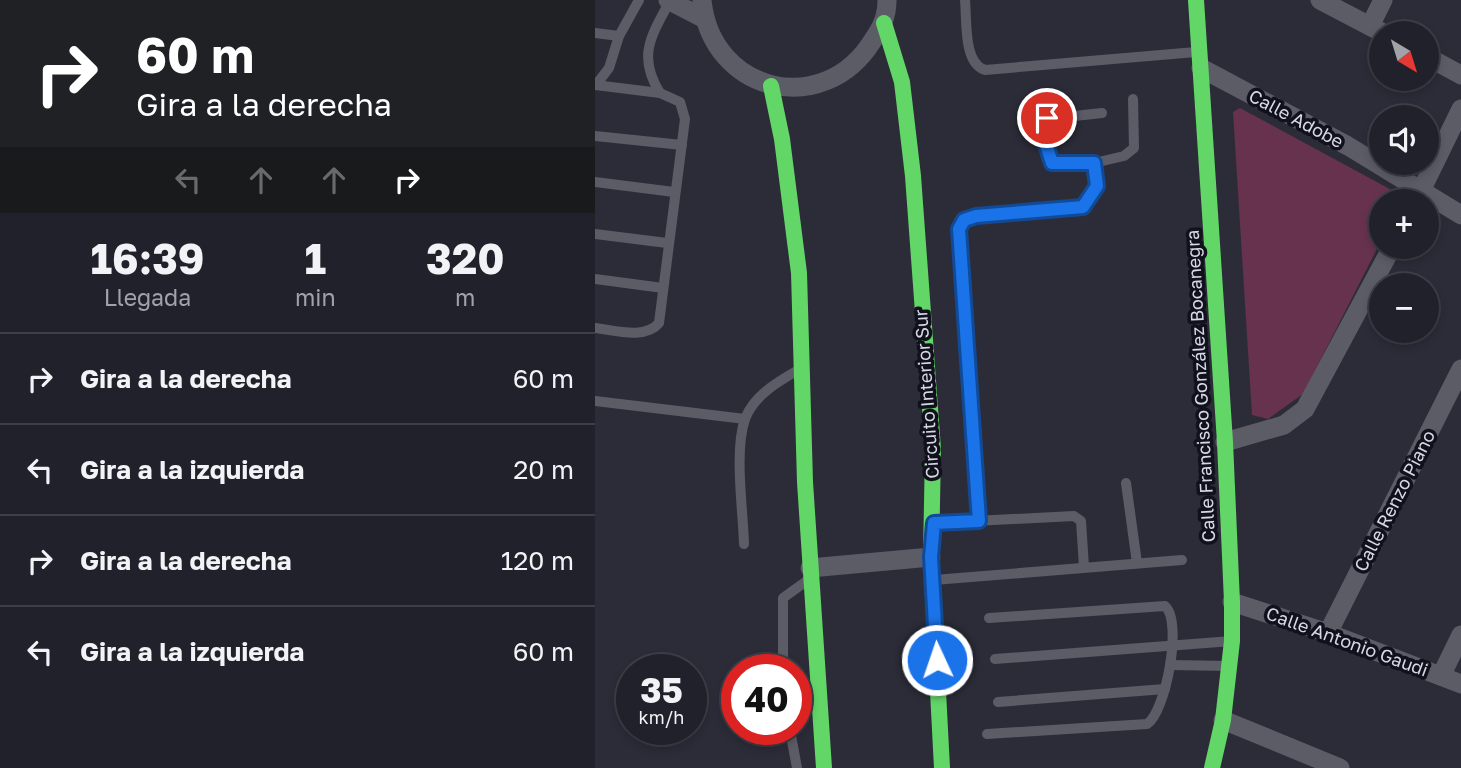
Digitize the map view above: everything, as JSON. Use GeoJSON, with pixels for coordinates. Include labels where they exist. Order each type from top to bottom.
{"type":"FeatureCollection","features":[{"type":"Feature","properties":{"kind":"street"},"geometry":{"type":"LineString","coordinates":[[669,0],[702,9],[712,41],[727,61],[747,76],[771,86],[797,88],[823,83],[846,72],[865,54],[884,23],[887,0]]}},
{"type":"Feature","properties":{"kind":"street","name":"Calle Francisco González Bocanegra"},"geometry":{"type":"LineString","coordinates":[[1196,0],[1225,442],[1232,641],[1223,720],[1212,768]]}},
{"type":"Feature","properties":{"kind":"street"},"geometry":{"type":"LineString","coordinates":[[1320,0],[1369,26]]}},
{"type":"Feature","properties":{"kind":"street"},"geometry":{"type":"LineString","coordinates":[[1378,21],[1383,0]]}},
{"type":"Feature","properties":{"kind":"street","name":"Circuito Interior Sur"},"geometry":{"type":"LineString","coordinates":[[884,23],[904,88],[930,420],[934,523],[931,557],[942,768]]}},
{"type":"Feature","properties":{"kind":"street","name":"Calle Adobe"},"geometry":{"type":"LineString","coordinates":[[1201,60],[1409,189]]}},
{"type":"Feature","properties":{"kind":"street"},"geometry":{"type":"LineString","coordinates":[[1439,64],[1461,75]]}},
{"type":"Feature","properties":{"kind":"street"},"geometry":{"type":"LineString","coordinates":[[771,86],[782,139],[799,273],[811,573],[824,768]]}},
{"type":"Feature","properties":{"kind":"street"},"geometry":{"type":"LineString","coordinates":[[1422,189],[1461,109]]}},
{"type":"Feature","properties":{"kind":"street","name":"Calle Adobe"},"geometry":{"type":"LineString","coordinates":[[1439,205],[1461,215]]}},
{"type":"Feature","properties":{"kind":"street"},"geometry":{"type":"LineString","coordinates":[[1225,442],[1284,425],[1305,409],[1386,259]]}},
{"type":"Feature","properties":{"kind":"street","name":"Calle Renzo Piano"},"geometry":{"type":"LineString","coordinates":[[1328,633],[1461,369]]}},
{"type":"Feature","properties":{"kind":"street"},"geometry":{"type":"LineString","coordinates":[[811,573],[931,557]]}},
{"type":"Feature","properties":{"kind":"street","name":"Calle Antonio Gaudi"},"geometry":{"type":"LineString","coordinates":[[1231,602],[1328,633],[1461,684]]}},
{"type":"Feature","properties":{"kind":"street"},"geometry":{"type":"LineString","coordinates":[[1440,676],[1461,635]]}},
{"type":"Feature","properties":{"kind":"street"},"geometry":{"type":"LineString","coordinates":[[1223,720],[1311,763],[1340,768]]}},
{"type":"Feature","properties":{"kind":"lane"},"geometry":{"type":"LineString","coordinates":[[595,85],[609,68],[619,36],[639,0]]}},
{"type":"Feature","properties":{"kind":"lane"},"geometry":{"type":"LineString","coordinates":[[660,93],[649,75],[646,58],[669,0]]}},
{"type":"Feature","properties":{"kind":"lane"},"geometry":{"type":"LineString","coordinates":[[965,0],[972,59],[979,68],[985,70],[1201,60]]}},
{"type":"Feature","properties":{"kind":"lane"},"geometry":{"type":"LineString","coordinates":[[595,33],[619,36]]}},
{"type":"Feature","properties":{"kind":"lane"},"geometry":{"type":"LineString","coordinates":[[595,85],[660,93],[680,102],[683,110],[661,315],[654,329],[640,333],[595,328]]}},
{"type":"Feature","properties":{"kind":"lane"},"geometry":{"type":"LineString","coordinates":[[1102,113],[1047,118],[1041,124],[1052,163],[1094,163],[1124,156],[1135,148],[1133,99]]}},
{"type":"Feature","properties":{"kind":"lane"},"geometry":{"type":"LineString","coordinates":[[595,136],[681,145]]}},
{"type":"Feature","properties":{"kind":"lane"},"geometry":{"type":"LineString","coordinates":[[979,521],[959,229],[964,220],[976,216],[1083,207],[1097,186],[1094,163]]}},
{"type":"Feature","properties":{"kind":"lane"},"geometry":{"type":"LineString","coordinates":[[595,182],[674,192]]}},
{"type":"Feature","properties":{"kind":"lane"},"geometry":{"type":"LineString","coordinates":[[595,234],[667,243]]}},
{"type":"Feature","properties":{"kind":"lane"},"geometry":{"type":"LineString","coordinates":[[595,279],[663,288]]}},
{"type":"Feature","properties":{"kind":"lane"},"geometry":{"type":"LineString","coordinates":[[744,544],[741,447],[745,419],[757,400],[776,383],[801,369]]}},
{"type":"Feature","properties":{"kind":"lane"},"geometry":{"type":"LineString","coordinates":[[595,401],[745,419]]}},
{"type":"Feature","properties":{"kind":"lane"},"geometry":{"type":"LineString","coordinates":[[1125,483],[1137,563]]}},
{"type":"Feature","properties":{"kind":"lane"},"geometry":{"type":"LineString","coordinates":[[934,523],[1074,516],[1081,521],[1084,567]]}},
{"type":"Feature","properties":{"kind":"lane"},"geometry":{"type":"LineString","coordinates":[[932,580],[1182,560]]}},
{"type":"Feature","properties":{"kind":"lane"},"geometry":{"type":"LineString","coordinates":[[783,654],[783,598],[811,573]]}},
{"type":"Feature","properties":{"kind":"lane"},"geometry":{"type":"LineString","coordinates":[[987,734],[1142,726],[1154,718],[1165,689],[1173,646],[1170,612],[1165,606],[989,618]]}},
{"type":"Feature","properties":{"kind":"lane"},"geometry":{"type":"LineString","coordinates":[[995,659],[1232,641]]}},
{"type":"Feature","properties":{"kind":"lane"},"geometry":{"type":"LineString","coordinates":[[1170,665],[1229,666]]}},
{"type":"Feature","properties":{"kind":"lane"},"geometry":{"type":"LineString","coordinates":[[998,702],[1165,689]]}},
{"type":"Feature","properties":{"kind":"lane"},"geometry":{"type":"LineString","coordinates":[[793,745],[797,768]]}},
{"type":"Feature","properties":{"kind":"shaded area"},"geometry":{"type":"Polygon","coordinates":[[[1240,108],[1390,189],[1369,189],[1369,259],[1372,259],[1303,394],[1268,419],[1252,415],[1233,112],[1240,108]]]}},
{"type":"Feature","properties":{"kind":"traffic: fast"},"geometry":{"type":"LineString","coordinates":[[1196,0],[1225,442],[1232,602],[1232,641],[1223,720],[1212,768]]}},
{"type":"Feature","properties":{"kind":"traffic: fast"},"geometry":{"type":"LineString","coordinates":[[884,23],[902,82],[913,176],[933,449],[931,557],[942,768]]}},
{"type":"Feature","properties":{"kind":"traffic: fast"},"geometry":{"type":"LineString","coordinates":[[771,86],[782,139],[799,273],[805,482],[824,768]]}},
{"type":"Feature","properties":{"kind":"route"},"geometry":{"type":"LineString","coordinates":[[937,660],[931,557],[934,523],[979,521],[959,229],[964,220],[970,217],[1075,209],[1083,207],[1090,200],[1097,186],[1094,163],[1052,163],[1048,158],[1041,129],[1041,124],[1047,118]]}}]}
